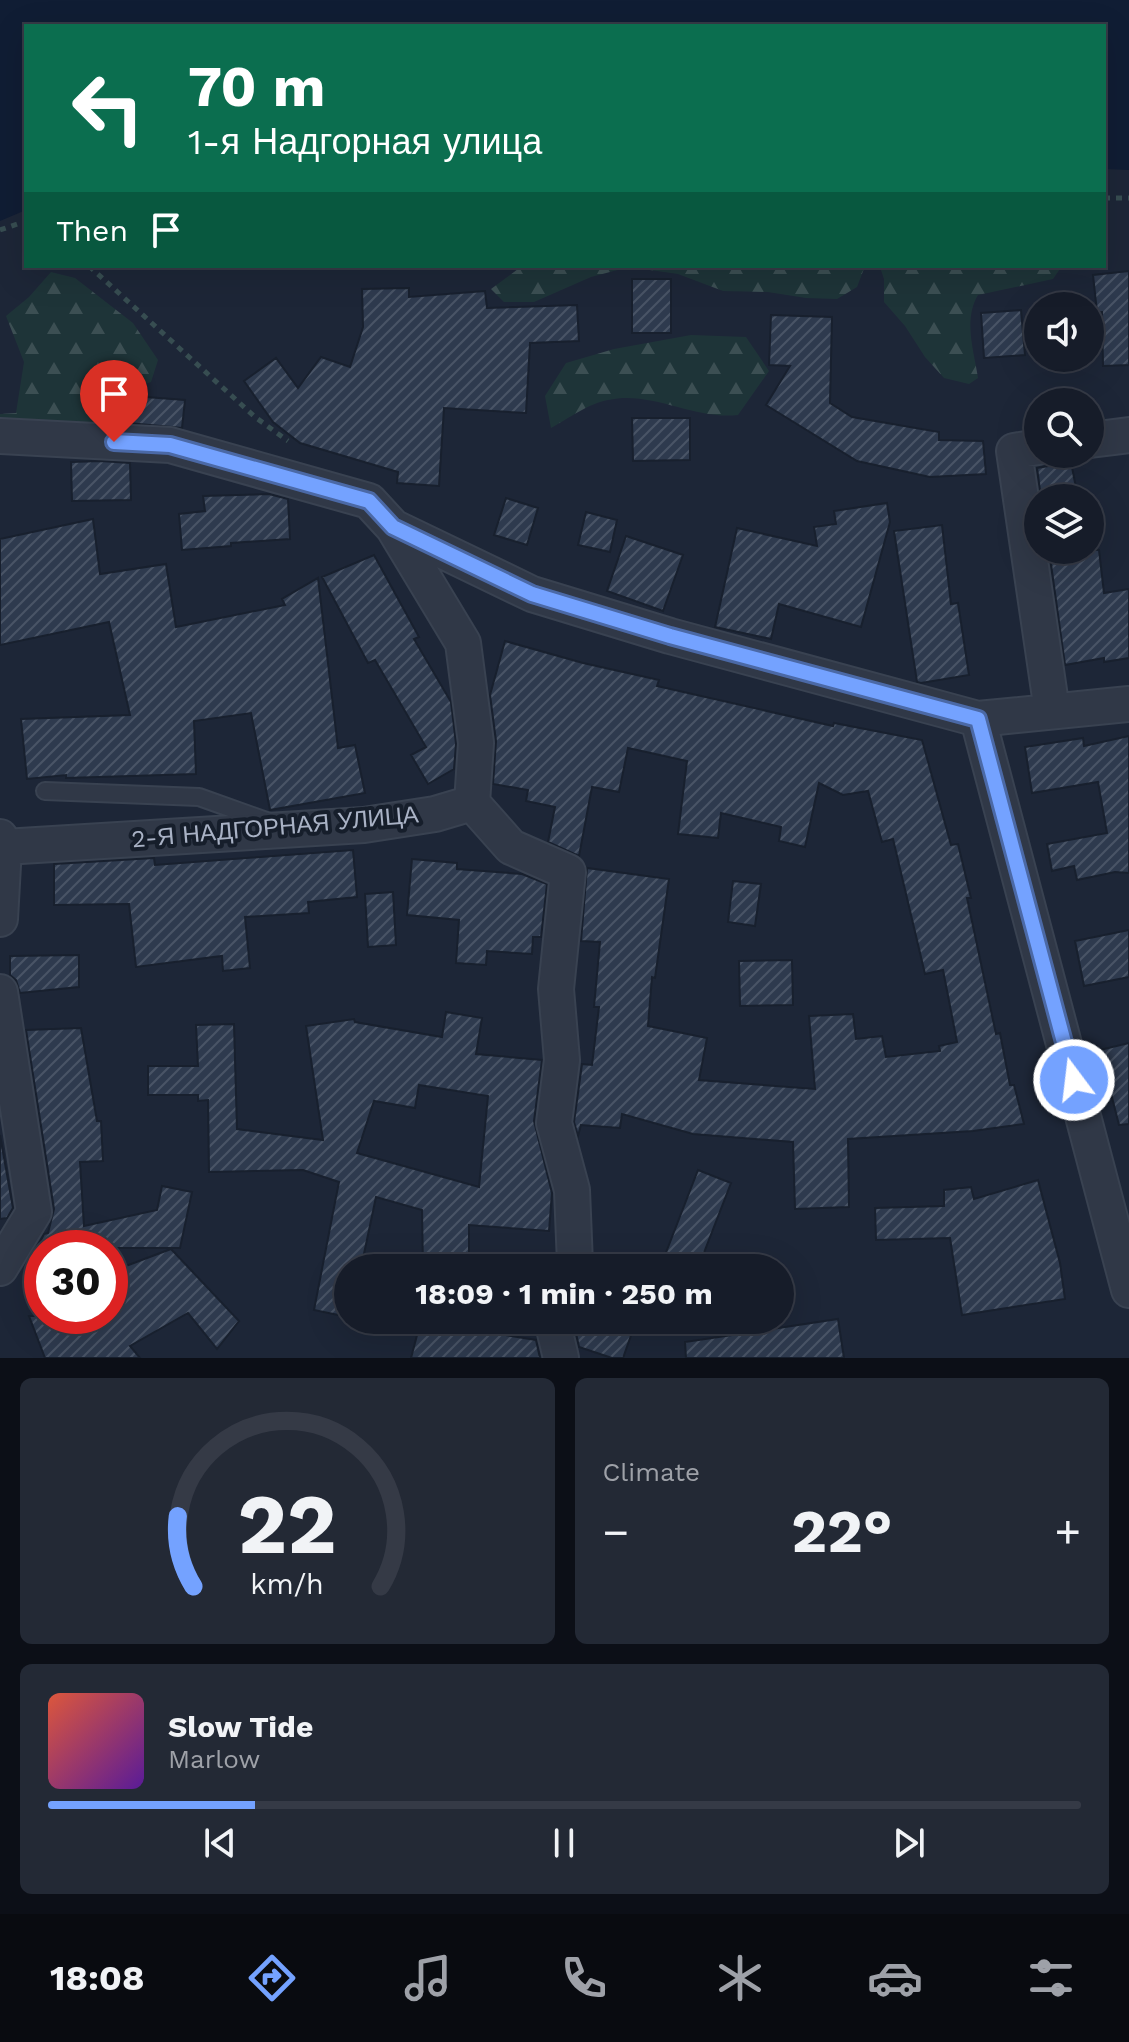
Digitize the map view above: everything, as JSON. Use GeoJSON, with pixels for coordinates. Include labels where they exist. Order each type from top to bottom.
{"type":"FeatureCollection","features":[{"type":"Feature","properties":{"kind":"street"},"geometry":{"type":"LineString","coordinates":[[1104,438],[1129,435]]}},
{"type":"Feature","properties":{"kind":"street"},"geometry":{"type":"LineString","coordinates":[[0,436],[170,445],[369,501],[393,527],[463,643],[476,743],[472,803],[511,847],[568,872],[556,989],[562,1060],[554,1123],[572,1190],[575,1254]]}},
{"type":"Feature","properties":{"kind":"street"},"geometry":{"type":"LineString","coordinates":[[1024,449],[1014,451],[1052,711]]}},
{"type":"Feature","properties":{"kind":"street"},"geometry":{"type":"LineString","coordinates":[[393,527],[532,594],[670,636],[978,719],[1129,704]]}},
{"type":"Feature","properties":{"kind":"street"},"geometry":{"type":"LineString","coordinates":[[978,719],[1129,1290]]}},
{"type":"Feature","properties":{"kind":"street","name":"2-Я НАДГОРНАЯ УЛИЦА"},"geometry":{"type":"LineString","coordinates":[[0,919],[2,842],[364,825],[435,814],[472,803]]}},
{"type":"Feature","properties":{"kind":"street"},"geometry":{"type":"LineString","coordinates":[[0,992],[34,1212],[0,1268]]}},
{"type":"Feature","properties":{"kind":"street"},"geometry":{"type":"LineString","coordinates":[[555,1334],[561,1358]]}},
{"type":"Feature","properties":{"kind":"lane"},"geometry":{"type":"LineString","coordinates":[[45,791],[199,797],[288,830]]}},
{"type":"Feature","properties":{"kind":"path"},"geometry":{"type":"LineString","coordinates":[[1106,198],[1129,198]]}},
{"type":"Feature","properties":{"kind":"path"},"geometry":{"type":"LineString","coordinates":[[0,230],[24,222]]}},
{"type":"Feature","properties":{"kind":"path"},"geometry":{"type":"LineString","coordinates":[[91,268],[255,417],[293,445]]}},
{"type":"Feature","properties":{"kind":"green space"},"geometry":{"type":"Polygon","coordinates":[[[519,268],[625,268],[591,277],[534,302],[504,302],[491,289],[519,268]]]}},
{"type":"Feature","properties":{"kind":"green space"},"geometry":{"type":"Polygon","coordinates":[[[636,268],[864,268],[857,287],[837,299],[723,291],[678,274],[636,268]]]}},
{"type":"Feature","properties":{"kind":"green space"},"geometry":{"type":"Polygon","coordinates":[[[1061,268],[1053,279],[978,295],[970,325],[978,378],[969,384],[944,378],[925,357],[905,326],[884,302],[881,270],[1061,268]]]}},
{"type":"Feature","properties":{"kind":"green space"},"geometry":{"type":"Polygon","coordinates":[[[51,272],[75,278],[133,323],[158,360],[151,382],[132,388],[99,425],[0,453],[0,414],[16,413],[24,362],[6,316],[29,297],[51,272]]]}},
{"type":"Feature","properties":{"kind":"green space"},"geometry":{"type":"Polygon","coordinates":[[[691,335],[746,337],[769,371],[738,415],[705,413],[624,398],[593,404],[551,428],[545,396],[566,363],[614,349],[691,335]]]}},
{"type":"Feature","properties":{"kind":"water"},"geometry":{"type":"Polygon","coordinates":[[[0,0],[1129,0],[1129,170],[1106,169],[1106,24],[24,24],[24,211],[0,221],[0,0]]]}},
{"type":"Feature","properties":{"kind":"building"},"geometry":{"type":"Polygon","coordinates":[[[1129,271],[1129,365],[1104,366],[1104,292],[1095,292],[1093,275],[1129,271]]]}},
{"type":"Feature","properties":{"kind":"building"},"geometry":{"type":"Polygon","coordinates":[[[632,279],[671,279],[671,333],[632,333],[632,279]]]}},
{"type":"Feature","properties":{"kind":"building"},"geometry":{"type":"Polygon","coordinates":[[[409,288],[409,297],[485,291],[487,308],[577,305],[579,341],[530,343],[526,413],[444,408],[439,486],[397,483],[398,472],[300,443],[273,422],[244,381],[276,358],[298,388],[321,357],[350,367],[363,327],[362,289],[409,288]]]}},
{"type":"Feature","properties":{"kind":"building"},"geometry":{"type":"Polygon","coordinates":[[[1021,310],[1024,355],[984,358],[981,313],[1021,310]]]}},
{"type":"Feature","properties":{"kind":"building"},"geometry":{"type":"Polygon","coordinates":[[[771,315],[832,317],[830,403],[852,417],[939,432],[939,440],[983,441],[986,474],[930,477],[857,461],[766,405],[790,366],[769,365],[771,315]]]}},
{"type":"Feature","properties":{"kind":"building"},"geometry":{"type":"Polygon","coordinates":[[[119,395],[185,400],[182,428],[117,422],[119,395]]]}},
{"type":"Feature","properties":{"kind":"building"},"geometry":{"type":"Polygon","coordinates":[[[632,418],[690,418],[690,460],[633,461],[632,418]]]}},
{"type":"Feature","properties":{"kind":"building"},"geometry":{"type":"Polygon","coordinates":[[[71,462],[130,463],[131,500],[72,501],[71,462]]]}},
{"type":"Feature","properties":{"kind":"building"},"geometry":{"type":"Polygon","coordinates":[[[1037,468],[1072,468],[1075,484],[1039,484],[1037,468]]]}},
{"type":"Feature","properties":{"kind":"building"},"geometry":{"type":"Polygon","coordinates":[[[269,494],[288,499],[290,539],[182,550],[179,514],[205,511],[203,496],[269,494]]]}},
{"type":"Feature","properties":{"kind":"building"},"geometry":{"type":"Polygon","coordinates":[[[506,498],[538,508],[527,545],[494,535],[506,498]]]}},
{"type":"Feature","properties":{"kind":"building"},"geometry":{"type":"Polygon","coordinates":[[[887,503],[890,522],[861,627],[779,604],[771,639],[715,627],[737,528],[817,546],[814,527],[836,524],[834,511],[887,503]]]}},
{"type":"Feature","properties":{"kind":"building"},"geometry":{"type":"Polygon","coordinates":[[[586,512],[617,520],[610,552],[578,545],[586,512]]]}},
{"type":"Feature","properties":{"kind":"building"},"geometry":{"type":"Polygon","coordinates":[[[93,519],[100,574],[166,564],[176,627],[285,605],[282,599],[318,578],[338,748],[355,745],[365,793],[270,810],[251,713],[194,721],[196,774],[66,778],[66,775],[27,779],[21,719],[130,715],[109,622],[0,645],[0,539],[93,519]]]}},
{"type":"Feature","properties":{"kind":"building"},"geometry":{"type":"Polygon","coordinates":[[[942,525],[951,604],[958,603],[969,675],[921,683],[917,682],[894,531],[942,525]]]}},
{"type":"Feature","properties":{"kind":"building"},"geometry":{"type":"Polygon","coordinates":[[[626,536],[683,555],[663,611],[607,591],[626,536]]]}},
{"type":"Feature","properties":{"kind":"building"},"geometry":{"type":"Polygon","coordinates":[[[374,555],[419,637],[414,639],[451,702],[456,744],[454,769],[428,784],[411,755],[426,747],[375,660],[368,663],[322,577],[374,555]]]}},
{"type":"Feature","properties":{"kind":"building"},"geometry":{"type":"Polygon","coordinates":[[[1051,564],[1101,564],[1104,593],[1129,589],[1129,658],[1104,662],[1104,658],[1065,665],[1051,564]]]}},
{"type":"Feature","properties":{"kind":"building"},"geometry":{"type":"Polygon","coordinates":[[[505,641],[659,680],[657,686],[833,726],[834,723],[922,740],[951,845],[958,844],[996,1034],[1000,1033],[1010,1085],[1014,1085],[1024,1124],[973,1131],[848,1139],[849,1207],[795,1209],[793,1142],[693,1134],[622,1114],[620,1128],[581,1125],[578,1136],[574,1122],[582,1064],[592,1065],[599,1007],[594,1007],[600,942],[581,941],[587,868],[669,879],[655,978],[652,977],[648,1026],[707,1038],[699,1080],[815,1089],[809,1016],[853,1014],[856,1039],[882,1036],[886,1057],[940,1051],[939,1046],[957,1042],[943,970],[925,974],[893,839],[882,842],[868,791],[843,795],[819,783],[805,847],[779,841],[781,827],[721,813],[718,838],[678,834],[687,761],[628,748],[619,792],[592,787],[579,856],[548,842],[555,807],[526,801],[528,790],[493,784],[496,741],[490,695],[505,641]]]}},
{"type":"Feature","properties":{"kind":"building"},"geometry":{"type":"Polygon","coordinates":[[[1129,736],[1129,873],[1115,872],[1077,880],[1074,866],[1052,871],[1047,844],[1107,833],[1098,782],[1032,793],[1025,747],[1083,738],[1084,746],[1129,736]]]}},
{"type":"Feature","properties":{"kind":"building"},"geometry":{"type":"Polygon","coordinates":[[[353,850],[357,897],[308,902],[309,913],[245,917],[250,968],[223,971],[222,956],[136,967],[129,904],[54,905],[54,864],[154,858],[155,865],[353,850]]]}},
{"type":"Feature","properties":{"kind":"building"},"geometry":{"type":"Polygon","coordinates":[[[412,859],[457,863],[457,869],[522,874],[547,884],[541,937],[533,937],[532,954],[487,951],[486,965],[456,963],[459,920],[407,915],[412,859]]]}},
{"type":"Feature","properties":{"kind":"building"},"geometry":{"type":"Polygon","coordinates":[[[733,881],[761,884],[755,926],[728,922],[733,881]]]}},
{"type":"Feature","properties":{"kind":"building"},"geometry":{"type":"Polygon","coordinates":[[[393,892],[396,945],[368,947],[365,894],[393,892]]]}},
{"type":"Feature","properties":{"kind":"building"},"geometry":{"type":"Polygon","coordinates":[[[1129,930],[1129,977],[1084,986],[1075,941],[1129,930]]]}},
{"type":"Feature","properties":{"kind":"building"},"geometry":{"type":"Polygon","coordinates":[[[79,955],[79,987],[20,993],[16,980],[10,975],[10,956],[79,955]]]}},
{"type":"Feature","properties":{"kind":"building"},"geometry":{"type":"Polygon","coordinates":[[[792,960],[793,1005],[740,1006],[739,961],[792,960]]]}},
{"type":"Feature","properties":{"kind":"building"},"geometry":{"type":"Polygon","coordinates":[[[446,1012],[482,1018],[476,1054],[542,1060],[534,1121],[552,1193],[549,1231],[469,1225],[469,1254],[423,1254],[422,1210],[376,1197],[364,1254],[334,1254],[334,1314],[314,1310],[339,1182],[303,1170],[209,1172],[208,1100],[198,1101],[198,1095],[148,1095],[148,1066],[198,1066],[196,1025],[234,1024],[237,1129],[323,1140],[306,1026],[354,1019],[355,1022],[442,1037],[446,1012]],[[419,1085],[415,1108],[374,1101],[357,1153],[479,1187],[488,1096],[419,1085]]]}},
{"type":"Feature","properties":{"kind":"building"},"geometry":{"type":"Polygon","coordinates":[[[81,1028],[97,1121],[101,1121],[103,1161],[80,1162],[84,1226],[157,1210],[162,1186],[192,1192],[180,1248],[128,1248],[128,1230],[49,1230],[54,1209],[26,1030],[81,1028]]]}},
{"type":"Feature","properties":{"kind":"building"},"geometry":{"type":"Polygon","coordinates":[[[1129,1043],[1129,1124],[1119,1125],[1100,1050],[1129,1043]]]}},
{"type":"Feature","properties":{"kind":"building"},"geometry":{"type":"Polygon","coordinates":[[[0,1135],[13,1208],[7,1218],[0,1219],[0,1135]]]}},
{"type":"Feature","properties":{"kind":"building"},"geometry":{"type":"Polygon","coordinates":[[[698,1170],[731,1183],[703,1254],[665,1254],[698,1170]]]}},
{"type":"Feature","properties":{"kind":"building"},"geometry":{"type":"Polygon","coordinates":[[[1038,1180],[1060,1263],[1065,1299],[962,1315],[950,1238],[876,1240],[875,1208],[944,1206],[944,1190],[971,1187],[974,1199],[1038,1180]]]}},
{"type":"Feature","properties":{"kind":"building"},"geometry":{"type":"Polygon","coordinates":[[[171,1249],[239,1321],[217,1349],[188,1313],[130,1346],[140,1358],[45,1358],[36,1334],[128,1334],[128,1265],[171,1249]]]}},
{"type":"Feature","properties":{"kind":"building"},"geometry":{"type":"Polygon","coordinates":[[[838,1319],[844,1358],[686,1358],[685,1342],[738,1334],[794,1334],[794,1326],[838,1319]]]}},
{"type":"Feature","properties":{"kind":"building"},"geometry":{"type":"Polygon","coordinates":[[[417,1334],[499,1334],[536,1340],[540,1358],[411,1358],[417,1334]]]}},
{"type":"Feature","properties":{"kind":"building"},"geometry":{"type":"Polygon","coordinates":[[[576,1334],[632,1334],[623,1358],[612,1358],[579,1347],[576,1334]]]}},
{"type":"Feature","properties":{"kind":"route"},"geometry":{"type":"LineString","coordinates":[[114,442],[170,445],[369,501],[393,527],[532,594],[670,636],[978,719],[1074,1080]]}}]}
